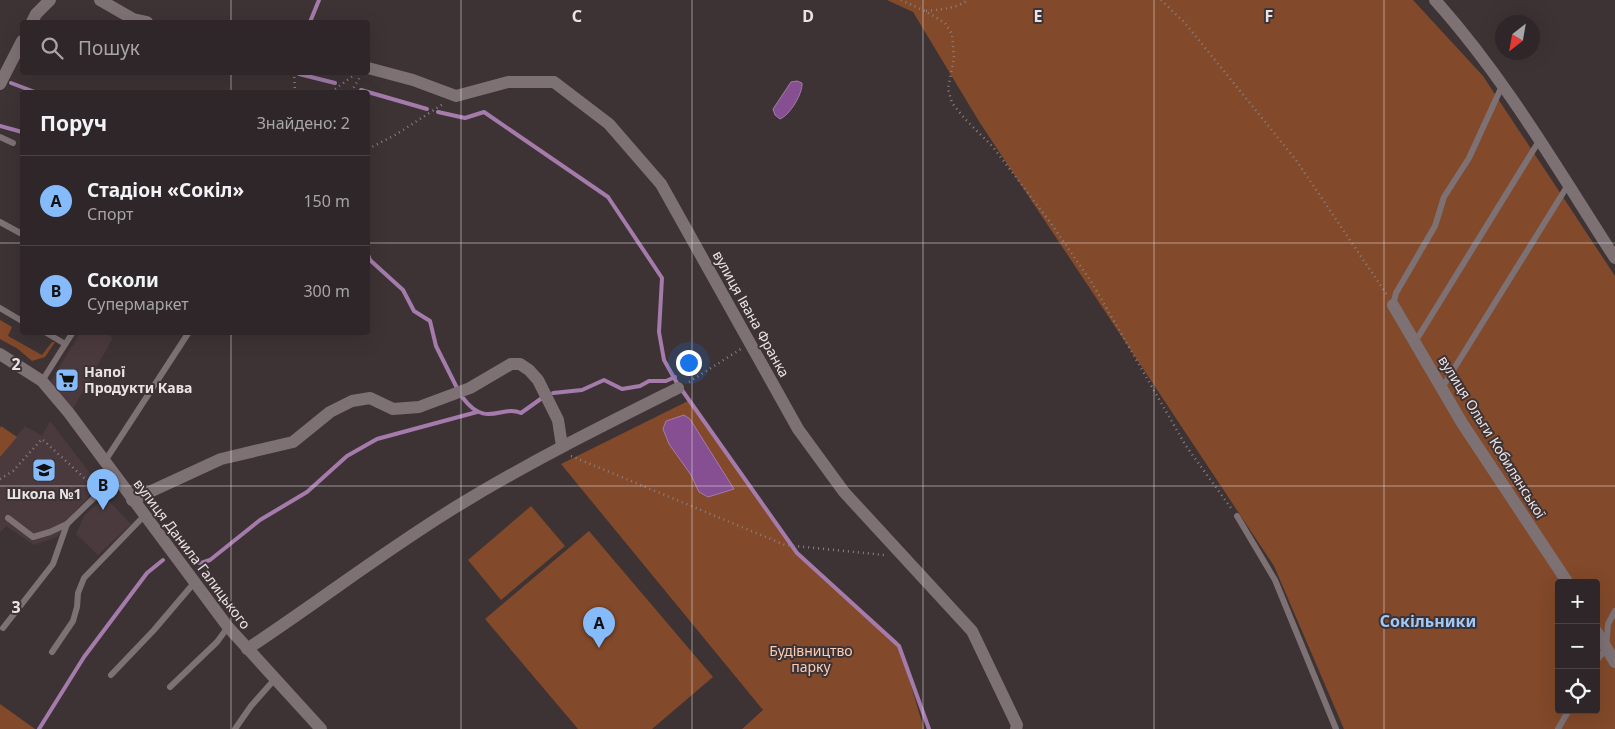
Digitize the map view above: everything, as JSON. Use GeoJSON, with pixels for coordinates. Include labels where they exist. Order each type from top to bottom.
{"type":"FeatureCollection","features":[{"type":"Feature","properties":{"kind":"street"},"geometry":{"type":"LineString","coordinates":[[34,20],[50,0]]}},
{"type":"Feature","properties":{"kind":"street"},"geometry":{"type":"LineString","coordinates":[[100,0],[138,20]]}},
{"type":"Feature","properties":{"kind":"street"},"geometry":{"type":"LineString","coordinates":[[1435,0],[1470,39],[1503,85],[1615,258]]}},
{"type":"Feature","properties":{"kind":"street"},"geometry":{"type":"LineString","coordinates":[[0,84],[20,45]]}},
{"type":"Feature","properties":{"kind":"street"},"geometry":{"type":"LineString","coordinates":[[370,69],[413,80],[456,96]]}},
{"type":"Feature","properties":{"kind":"street","name":"вулиця Івана Франка"},"geometry":{"type":"LineString","coordinates":[[456,96],[508,82],[554,82],[609,124],[661,184],[804,437],[844,492],[972,631],[1017,725],[1016,729]]}},
{"type":"Feature","properties":{"kind":"street","name":"вулиця Ольги Кобилянської"},"geometry":{"type":"LineString","coordinates":[[1393,305],[1462,423],[1565,579]]}},
{"type":"Feature","properties":{"kind":"street","name":"вулиця Данила Галицького"},"geometry":{"type":"LineString","coordinates":[[0,354],[42,381],[69,412],[112,474],[228,627],[274,680],[322,729]]}},
{"type":"Feature","properties":{"kind":"street"},"geometry":{"type":"LineString","coordinates":[[132,500],[221,459],[293,442],[330,412],[352,401],[370,398],[393,409],[418,407],[464,391],[511,364],[520,364],[538,380],[558,420],[559,448]]}},
{"type":"Feature","properties":{"kind":"street"},"geometry":{"type":"LineString","coordinates":[[247,649],[397,544],[464,501],[559,448],[678,388]]}},
{"type":"Feature","properties":{"kind":"street"},"geometry":{"type":"LineString","coordinates":[[1600,638],[1615,662]]}},
{"type":"Feature","properties":{"kind":"lane"},"geometry":{"type":"LineString","coordinates":[[1393,305],[1396,293],[1435,226],[1444,197],[1469,158],[1503,85]]}},
{"type":"Feature","properties":{"kind":"lane"},"geometry":{"type":"LineString","coordinates":[[0,137],[13,143]]}},
{"type":"Feature","properties":{"kind":"lane"},"geometry":{"type":"LineString","coordinates":[[1415,342],[1539,142]]}},
{"type":"Feature","properties":{"kind":"lane"},"geometry":{"type":"LineString","coordinates":[[1442,388],[1568,185]]}},
{"type":"Feature","properties":{"kind":"lane"},"geometry":{"type":"LineString","coordinates":[[0,222],[20,233]]}},
{"type":"Feature","properties":{"kind":"lane"},"geometry":{"type":"LineString","coordinates":[[0,308],[20,319]]}},
{"type":"Feature","properties":{"kind":"lane"},"geometry":{"type":"LineString","coordinates":[[49,335],[65,344]]}},
{"type":"Feature","properties":{"kind":"lane"},"geometry":{"type":"LineString","coordinates":[[42,381],[70,335]]}},
{"type":"Feature","properties":{"kind":"lane"},"geometry":{"type":"LineString","coordinates":[[104,462],[187,335]]}},
{"type":"Feature","properties":{"kind":"lane"},"geometry":{"type":"LineString","coordinates":[[8,518],[33,537],[50,532],[67,524],[99,492],[112,474]]}},
{"type":"Feature","properties":{"kind":"lane"},"geometry":{"type":"LineString","coordinates":[[52,652],[73,621],[78,607],[78,593],[84,578],[144,516]]}},
{"type":"Feature","properties":{"kind":"lane"},"geometry":{"type":"LineString","coordinates":[[1237,516],[1275,580],[1336,729]]}},
{"type":"Feature","properties":{"kind":"lane"},"geometry":{"type":"LineString","coordinates":[[3,628],[53,564],[67,524]]}},
{"type":"Feature","properties":{"kind":"lane"},"geometry":{"type":"LineString","coordinates":[[110,675],[154,630],[194,582]]}},
{"type":"Feature","properties":{"kind":"lane"},"geometry":{"type":"LineString","coordinates":[[1600,656],[1606,648],[1608,624],[1615,611]]}},
{"type":"Feature","properties":{"kind":"lane"},"geometry":{"type":"LineString","coordinates":[[170,687],[217,642],[228,627]]}},
{"type":"Feature","properties":{"kind":"lane"},"geometry":{"type":"LineString","coordinates":[[235,729],[251,706],[274,680]]}},
{"type":"Feature","properties":{"kind":"lane"},"geometry":{"type":"LineString","coordinates":[[1558,729],[1567,714]]}},
{"type":"Feature","properties":{"kind":"path"},"geometry":{"type":"LineString","coordinates":[[901,0],[945,23],[952,34],[954,58],[948,89],[952,103],[964,119],[994,147],[1050,222],[1092,283],[1186,446],[1237,516]]}},
{"type":"Feature","properties":{"kind":"path"},"geometry":{"type":"LineString","coordinates":[[925,11],[960,6],[968,0]]}},
{"type":"Feature","properties":{"kind":"path"},"geometry":{"type":"LineString","coordinates":[[1161,0],[1185,23],[1296,160],[1393,305]]}},
{"type":"Feature","properties":{"kind":"path"},"geometry":{"type":"LineString","coordinates":[[294,75],[295,90]]}},
{"type":"Feature","properties":{"kind":"path"},"geometry":{"type":"LineString","coordinates":[[334,90],[354,75]]}},
{"type":"Feature","properties":{"kind":"path"},"geometry":{"type":"LineString","coordinates":[[352,90],[361,75]]}},
{"type":"Feature","properties":{"kind":"path"},"geometry":{"type":"LineString","coordinates":[[370,148],[397,134],[456,96]]}},
{"type":"Feature","properties":{"kind":"path"},"geometry":{"type":"LineString","coordinates":[[692,380],[750,343]]}},
{"type":"Feature","properties":{"kind":"path"},"geometry":{"type":"LineString","coordinates":[[0,479],[13,472],[42,439],[99,492]]}},
{"type":"Feature","properties":{"kind":"path"},"geometry":{"type":"LineString","coordinates":[[559,448],[785,545],[903,556]]}},
{"type":"Feature","properties":{"kind":"shaded area"},"geometry":{"type":"Polygon","coordinates":[[[797,81],[802,83],[798,98],[788,113],[780,119],[775,115],[773,109],[791,82],[797,81]]]}},
{"type":"Feature","properties":{"kind":"shaded area"},"geometry":{"type":"Polygon","coordinates":[[[79,335],[108,335],[113,338],[71,412],[48,386],[79,335]]]}},
{"type":"Feature","properties":{"kind":"shaded area"},"geometry":{"type":"Polygon","coordinates":[[[684,415],[690,419],[734,489],[708,497],[699,492],[691,475],[669,444],[663,429],[666,421],[684,415]]]}},
{"type":"Feature","properties":{"kind":"shaded area","name":"Школа №1"},"geometry":{"type":"Polygon","coordinates":[[[50,421],[99,485],[68,519],[57,537],[34,545],[6,526],[0,533],[0,456],[25,426],[42,436],[50,421]]]}},
{"type":"Feature","properties":{"kind":"shaded area"},"geometry":{"type":"Polygon","coordinates":[[[105,497],[131,524],[98,555],[76,534],[84,516],[105,497]]]}},
{"type":"Feature","properties":{"kind":"green space"},"geometry":{"type":"Polygon","coordinates":[[[887,0],[1413,0],[1483,76],[1615,276],[1615,729],[1344,729],[1274,566],[980,123],[913,12],[887,0]]]}},
{"type":"Feature","properties":{"kind":"green space"},"geometry":{"type":"Polygon","coordinates":[[[0,320],[12,327],[8,336],[42,355],[52,342],[55,342],[45,357],[32,361],[18,349],[0,339],[0,320]]]}},
{"type":"Feature","properties":{"kind":"green space","name":"Будівництво парку"},"geometry":{"type":"Polygon","coordinates":[[[690,400],[797,551],[898,642],[924,729],[742,729],[763,710],[561,464],[690,400]]]}},
{"type":"Feature","properties":{"kind":"green space"},"geometry":{"type":"Polygon","coordinates":[[[1,426],[17,437],[0,457],[0,428],[1,426]]]}},
{"type":"Feature","properties":{"kind":"green space"},"geometry":{"type":"Polygon","coordinates":[[[531,506],[565,546],[501,600],[468,560],[531,506]]]}},
{"type":"Feature","properties":{"kind":"green space"},"geometry":{"type":"Polygon","coordinates":[[[589,531],[713,677],[652,729],[578,729],[485,619],[589,531]]]}},
{"type":"Feature","properties":{"kind":"green space"},"geometry":{"type":"Polygon","coordinates":[[[0,704],[35,729],[0,729],[0,704]]]}},
{"type":"Feature","properties":{"kind":"waterway"},"geometry":{"type":"LineString","coordinates":[[311,20],[319,0]]}},
{"type":"Feature","properties":{"kind":"waterway"},"geometry":{"type":"LineString","coordinates":[[303,75],[335,83]]}},
{"type":"Feature","properties":{"kind":"waterway"},"geometry":{"type":"LineString","coordinates":[[11,83],[30,90]]}},
{"type":"Feature","properties":{"kind":"waterway"},"geometry":{"type":"LineString","coordinates":[[370,93],[427,109]]}},
{"type":"Feature","properties":{"kind":"waterway"},"geometry":{"type":"LineString","coordinates":[[438,112],[465,118],[484,112],[608,197],[662,278],[659,332],[664,360],[677,383],[797,553],[899,646],[929,729]]}},
{"type":"Feature","properties":{"kind":"waterway"},"geometry":{"type":"LineString","coordinates":[[0,126],[20,131]]}},
{"type":"Feature","properties":{"kind":"waterway"},"geometry":{"type":"LineString","coordinates":[[370,260],[403,290],[414,311],[430,321],[436,346],[457,388]]}},
{"type":"Feature","properties":{"kind":"waterway"},"geometry":{"type":"LineString","coordinates":[[553,393],[582,390],[604,380],[622,389],[640,386],[649,381],[666,381],[675,377]]}},
{"type":"Feature","properties":{"kind":"waterway"},"geometry":{"type":"LineString","coordinates":[[463,398],[471,407],[486,414],[507,411],[521,413],[542,398]]}},
{"type":"Feature","properties":{"kind":"waterway"},"geometry":{"type":"LineString","coordinates":[[193,562],[201,563],[210,560],[260,520],[307,492],[347,456],[377,439],[477,412]]}},
{"type":"Feature","properties":{"kind":"waterway"},"geometry":{"type":"LineString","coordinates":[[39,729],[84,657],[147,573],[163,560]]}},
{"type":"Feature","properties":{"kind":"place","name":"Напої Продукти Кава"},"geometry":{"type":"Point","coordinates":[67,380]}},
{"type":"Feature","properties":{"kind":"place","name":"Школа №1"},"geometry":{"type":"Point","coordinates":[44,470]}},
{"type":"Feature","properties":{"kind":"place","name":"Соколи"},"geometry":{"type":"Point","coordinates":[103,510]}},
{"type":"Feature","properties":{"kind":"place","name":"Стадіон «Сокіл»"},"geometry":{"type":"Point","coordinates":[599,648]}},
{"type":"Feature","properties":{"kind":"district","name":"Сокільники"},"geometry":{"type":"Point","coordinates":[1428,621]}}]}
